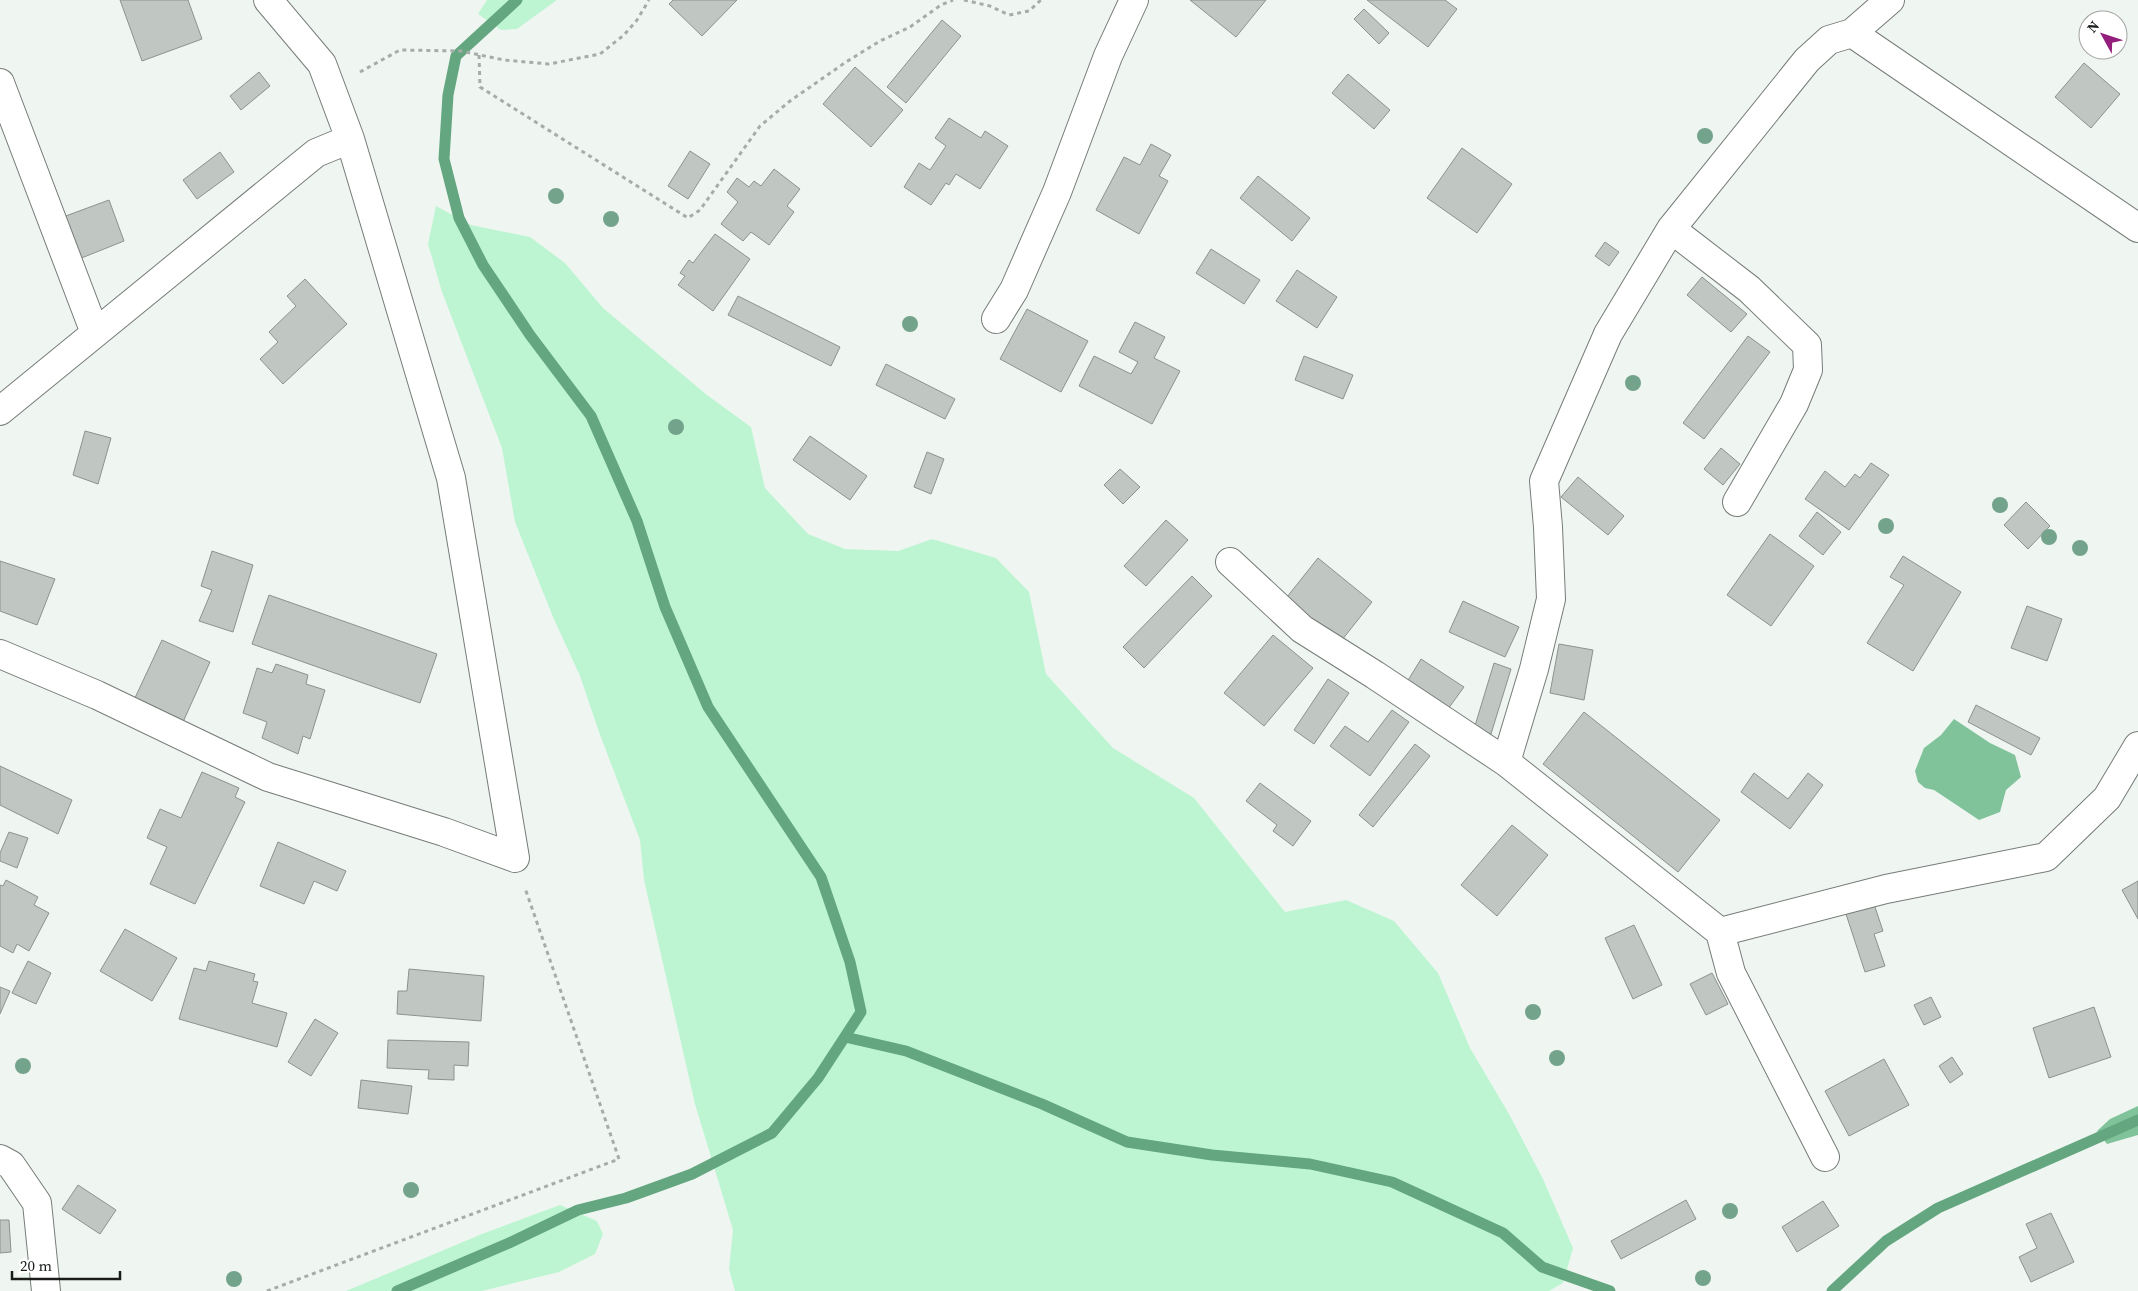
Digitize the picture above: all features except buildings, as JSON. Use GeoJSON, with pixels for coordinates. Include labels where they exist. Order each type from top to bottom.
{"type":"FeatureCollection","features":[{"type":"Feature","properties":{"kind":"street"},"geometry":{"type":"LineString","coordinates":[[0,654],[97,695],[268,777],[444,832],[515,858],[451,478],[350,139],[322,64],[268,0]]}},
{"type":"Feature","properties":{"kind":"street"},"geometry":{"type":"LineString","coordinates":[[996,319],[1014,290],[1030,255],[1057,192],[1108,56],[1134,0]]}},
{"type":"Feature","properties":{"kind":"street"},"geometry":{"type":"LineString","coordinates":[[1506,762],[1534,669],[1550,599],[1548,527],[1544,481],[1608,334],[1671,228],[1807,60],[1829,40],[1852,33],[1890,0]]}},
{"type":"Feature","properties":{"kind":"street"},"geometry":{"type":"LineString","coordinates":[[1852,33],[2138,228]]}},
{"type":"Feature","properties":{"kind":"street"},"geometry":{"type":"LineString","coordinates":[[0,83],[95,333]]}},
{"type":"Feature","properties":{"kind":"street"},"geometry":{"type":"LineString","coordinates":[[0,411],[316,153],[350,139]]}},
{"type":"Feature","properties":{"kind":"street"},"geometry":{"type":"LineString","coordinates":[[1671,228],[1749,289],[1807,345],[1808,370],[1794,404],[1736,502]]}},
{"type":"Feature","properties":{"kind":"street"},"geometry":{"type":"LineString","coordinates":[[1230,562],[1302,629],[1506,762],[1720,932],[1730,974],[1825,1157]]}},
{"type":"Feature","properties":{"kind":"street"},"geometry":{"type":"LineString","coordinates":[[1720,932],[1886,889],[2046,858],[2107,798],[2138,746]]}},
{"type":"Feature","properties":{"kind":"street"},"geometry":{"type":"LineString","coordinates":[[0,1158],[11,1165],[37,1202],[46,1291]]}},
{"type":"Feature","properties":{"kind":"path"},"geometry":{"type":"LineString","coordinates":[[331,88],[400,50],[461,51],[504,60],[549,64],[600,54],[624,35],[637,20],[649,0]]}},
{"type":"Feature","properties":{"kind":"path"},"geometry":{"type":"LineString","coordinates":[[479,55],[480,87],[688,218],[700,210],[760,126],[790,101],[846,62],[880,41],[910,27],[941,5],[953,0]]}},
{"type":"Feature","properties":{"kind":"path"},"geometry":{"type":"LineString","coordinates":[[964,0],[990,6],[1009,15],[1029,11],[1041,0]]}},
{"type":"Feature","properties":{"kind":"path"},"geometry":{"type":"LineString","coordinates":[[267,1291],[618,1159],[515,858]]}},
{"type":"Feature","properties":{"kind":"green space"},"geometry":{"type":"Polygon","coordinates":[[[487,0],[557,0],[517,29],[501,30],[478,14],[487,0]]]}},
{"type":"Feature","properties":{"kind":"green space"},"geometry":{"type":"Polygon","coordinates":[[[436,206],[471,225],[530,237],[565,263],[603,308],[707,395],[751,427],[765,488],[808,534],[845,549],[898,551],[932,539],[996,558],[1029,592],[1046,674],[1113,748],[1194,798],[1285,912],[1346,900],[1394,921],[1438,973],[1470,1048],[1509,1114],[1543,1179],[1573,1248],[1563,1283],[1549,1291],[735,1291],[729,1269],[733,1230],[695,1104],[644,880],[640,840],[580,676],[553,617],[515,522],[502,448],[442,292],[428,244],[436,206]]]}},
{"type":"Feature","properties":{"kind":"green space"},"geometry":{"type":"Polygon","coordinates":[[[1954,719],[1990,743],[2015,755],[2021,777],[2006,790],[2000,812],[1979,820],[1934,790],[1925,788],[1918,782],[1915,771],[1924,748],[1941,735],[1954,719]]]}},
{"type":"Feature","properties":{"kind":"green space"},"geometry":{"type":"Polygon","coordinates":[[[2138,1106],[2138,1135],[2107,1144],[2097,1131],[2110,1119],[2138,1106]]]}},
{"type":"Feature","properties":{"kind":"green space"},"geometry":{"type":"Polygon","coordinates":[[[560,1205],[597,1221],[603,1234],[595,1254],[559,1272],[482,1291],[346,1291],[482,1234],[560,1205]]]}},
{"type":"Feature","properties":{"kind":"waterway"},"geometry":{"type":"LineString","coordinates":[[397,1291],[509,1243],[578,1210],[626,1198],[692,1174],[772,1133],[818,1078],[861,1012],[850,962],[821,877],[708,707],[665,607],[637,521],[591,416],[530,335],[483,265],[459,218],[444,159],[448,95],[456,56],[517,0]]}},
{"type":"Feature","properties":{"kind":"waterway"},"geometry":{"type":"LineString","coordinates":[[845,1037],[906,1051],[1042,1104],[1127,1142],[1212,1155],[1310,1164],[1392,1182],[1503,1233],[1542,1267],[1610,1291]]}},
{"type":"Feature","properties":{"kind":"waterway"},"geometry":{"type":"LineString","coordinates":[[1832,1291],[1886,1241],[1938,1208],[2138,1120]]}}]}
